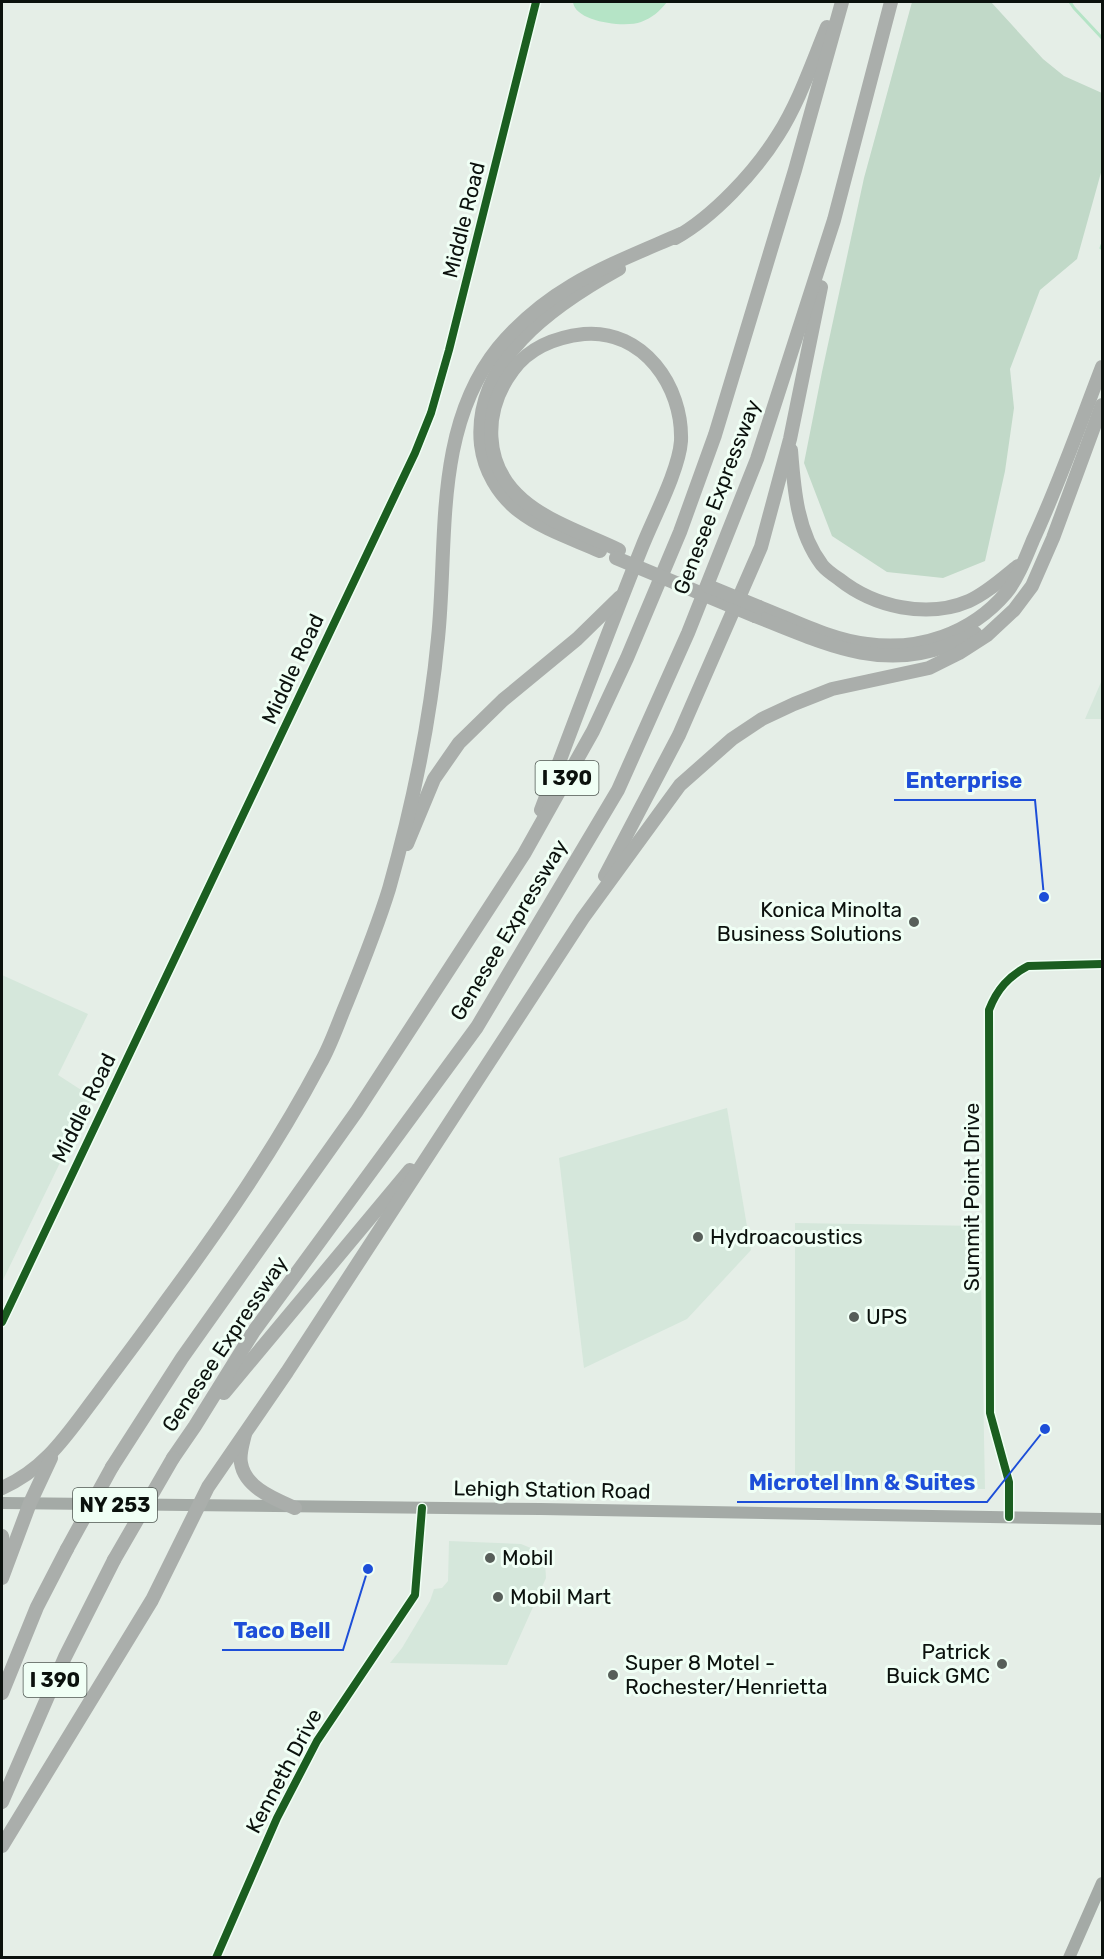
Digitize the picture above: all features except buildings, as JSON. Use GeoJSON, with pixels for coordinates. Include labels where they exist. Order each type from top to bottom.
{"type":"FeatureCollection","features":[{"type":"Feature","properties":{"kind":"highway"},"geometry":{"type":"LineString","coordinates":[[840,2],[778,137],[736,189],[712,212],[681,234],[591,284],[544,318],[523,339],[489,386],[482,411],[480,433],[483,456],[501,494],[517,510],[535,522],[757,611],[834,646],[862,654],[889,656],[918,654],[968,637],[989,624],[1009,607],[1045,557]]}},
{"type":"Feature","properties":{"kind":"highway","name":"Genesee Expressway"},"geometry":{"type":"LineString","coordinates":[[2,1693],[37,1607],[66,1549],[112,1467],[182,1358],[357,1111],[524,854],[593,731],[627,658],[680,532],[715,435],[792,181],[840,2]]}},
{"type":"Feature","properties":{"kind":"highway","name":"Genesee Expressway"},"geometry":{"type":"LineString","coordinates":[[2,1802],[65,1657],[114,1560],[174,1458],[254,1331],[477,1027],[618,790],[688,633],[757,459],[834,220],[891,2]]}},
{"type":"Feature","properties":{"kind":"highway"},"geometry":{"type":"LineString","coordinates":[[583,918],[679,735],[761,547],[790,439],[834,220]]}},
{"type":"Feature","properties":{"kind":"highway"},"geometry":{"type":"LineString","coordinates":[[2,1488],[38,1467],[54,1451],[214,1236],[264,1162],[322,1061],[375,935],[390,886],[421,759],[438,639],[451,457],[463,414],[479,378],[497,350],[543,303],[588,274],[681,234]]}},
{"type":"Feature","properties":{"kind":"highway"},"geometry":{"type":"LineString","coordinates":[[524,854],[673,472],[681,442],[678,411],[669,382],[654,362],[635,345],[616,337],[596,333],[568,336],[550,341],[534,350],[515,366],[494,404],[490,424],[491,442],[506,481],[522,500],[618,554]]}},
{"type":"Feature","properties":{"kind":"highway"},"geometry":{"type":"LineString","coordinates":[[757,611],[835,637],[864,644],[915,645],[964,629],[1006,592],[1024,561],[1045,515],[1102,366]]}},
{"type":"Feature","properties":{"kind":"highway"},"geometry":{"type":"LineString","coordinates":[[2,1846],[152,1600],[208,1487],[287,1372],[583,918],[680,785],[732,739],[762,719],[823,693],[929,668],[987,635],[1014,610],[1032,586],[1102,405]]}},
{"type":"Feature","properties":{"kind":"highway"},"geometry":{"type":"LineString","coordinates":[[790,439],[794,484],[807,539],[822,566],[865,596],[896,607],[921,609],[947,607],[970,601],[1024,561]]}},
{"type":"Feature","properties":{"kind":"highway"},"geometry":{"type":"LineString","coordinates":[[390,886],[434,779],[459,743],[503,700],[577,639],[624,594]]}},
{"type":"Feature","properties":{"kind":"highway"},"geometry":{"type":"LineString","coordinates":[[195,1426],[449,1123]]}},
{"type":"Feature","properties":{"kind":"highway"},"geometry":{"type":"LineString","coordinates":[[245,1430],[240,1461],[244,1474],[254,1486],[295,1508]]}},
{"type":"Feature","properties":{"kind":"highway"},"geometry":{"type":"LineString","coordinates":[[2,1578],[30,1503],[54,1451]]}},
{"type":"Feature","properties":{"kind":"highway"},"geometry":{"type":"LineString","coordinates":[[2,1536],[7,1562]]}},
{"type":"Feature","properties":{"kind":"main road","name":"Lehigh Station Road"},"geometry":{"type":"LineString","coordinates":[[2,1503],[1102,1519]]}},
{"type":"Feature","properties":{"kind":"main road"},"geometry":{"type":"LineString","coordinates":[[1069,1958],[1102,1883]]}},
{"type":"Feature","properties":{"kind":"street","name":"Middle Road"},"geometry":{"type":"LineString","coordinates":[[2,1322],[415,453],[431,413],[449,350],[536,2]]}},
{"type":"Feature","properties":{"kind":"street","name":"Summit Point Drive"},"geometry":{"type":"LineString","coordinates":[[1009,1517],[1009,1482],[990,1413],[989,1010],[998,989],[1018,971],[1028,966],[1102,964]]}},
{"type":"Feature","properties":{"kind":"street","name":"Kenneth Drive"},"geometry":{"type":"LineString","coordinates":[[216,1958],[276,1818],[316,1741],[415,1595],[422,1508]]}},
{"type":"Feature","properties":{"kind":"shaded area"},"geometry":{"type":"Polygon","coordinates":[[[573,2],[667,2],[659,11],[641,22],[613,24],[591,19],[576,9],[573,2]]]}},
{"type":"Feature","properties":{"kind":"shaded area"},"geometry":{"type":"Polygon","coordinates":[[[912,2],[991,2],[1043,59],[1064,76],[1102,93],[1102,169],[1077,259],[1040,290],[1010,369],[1014,408],[1005,471],[985,561],[943,578],[887,572],[832,536],[804,463],[864,178],[912,2]]]}},
{"type":"Feature","properties":{"kind":"shaded area"},"geometry":{"type":"Polygon","coordinates":[[[1102,680],[1102,719],[1085,719],[1102,680]]]}},
{"type":"Feature","properties":{"kind":"shaded area"},"geometry":{"type":"Polygon","coordinates":[[[2,975],[88,1014],[58,1075],[92,1097],[2,1282],[2,975]]]}},
{"type":"Feature","properties":{"kind":"shaded area"},"geometry":{"type":"Polygon","coordinates":[[[727,1108],[751,1250],[687,1319],[584,1368],[559,1158],[727,1108]]]}},
{"type":"Feature","properties":{"kind":"shaded area"},"geometry":{"type":"Polygon","coordinates":[[[795,1223],[980,1226],[985,1489],[795,1486],[795,1223]]]}},
{"type":"Feature","properties":{"kind":"shaded area"},"geometry":{"type":"Polygon","coordinates":[[[449,1541],[521,1544],[538,1551],[545,1562],[546,1578],[507,1665],[390,1663],[402,1648],[430,1601],[434,1589],[442,1588],[448,1581],[449,1541]]]}},
{"type":"Feature","properties":{"kind":"waterway"},"geometry":{"type":"LineString","coordinates":[[1070,2],[1102,38]]}},
{"type":"Feature","properties":{"kind":"cycle path"},"geometry":{"type":"LineString","coordinates":[[2,1322],[415,453],[431,413],[449,350],[536,2]]}},
{"type":"Feature","properties":{"kind":"cycle path"},"geometry":{"type":"LineString","coordinates":[[1009,1517],[1009,1482],[990,1413],[989,1010],[1004,984],[1028,966],[1102,964]]}},
{"type":"Feature","properties":{"kind":"cycle path"},"geometry":{"type":"LineString","coordinates":[[216,1958],[277,1818],[317,1741],[415,1595],[422,1508]]}},
{"type":"Feature","properties":{"kind":"place","name":"Enterprise"},"geometry":{"type":"Point","coordinates":[1044,897]}},
{"type":"Feature","properties":{"kind":"place","name":"Konica Minolta Business Solutions"},"geometry":{"type":"Point","coordinates":[914,922]}},
{"type":"Feature","properties":{"kind":"place","name":"Hydroacoustics"},"geometry":{"type":"Point","coordinates":[698,1237]}},
{"type":"Feature","properties":{"kind":"place","name":"UPS"},"geometry":{"type":"Point","coordinates":[854,1317]}},
{"type":"Feature","properties":{"kind":"place","name":"Microtel Inn & Suites"},"geometry":{"type":"Point","coordinates":[1045,1429]}},
{"type":"Feature","properties":{"kind":"place","name":"Mobil"},"geometry":{"type":"Point","coordinates":[490,1558]}},
{"type":"Feature","properties":{"kind":"place","name":"Taco Bell"},"geometry":{"type":"Point","coordinates":[368,1569]}},
{"type":"Feature","properties":{"kind":"place","name":"Mobil Mart"},"geometry":{"type":"Point","coordinates":[498,1597]}},
{"type":"Feature","properties":{"kind":"place","name":"Patrick Buick GMC"},"geometry":{"type":"Point","coordinates":[1002,1664]}},
{"type":"Feature","properties":{"kind":"place","name":"Super 8 Motel - Rochester/Henrietta"},"geometry":{"type":"Point","coordinates":[613,1675]}}]}
